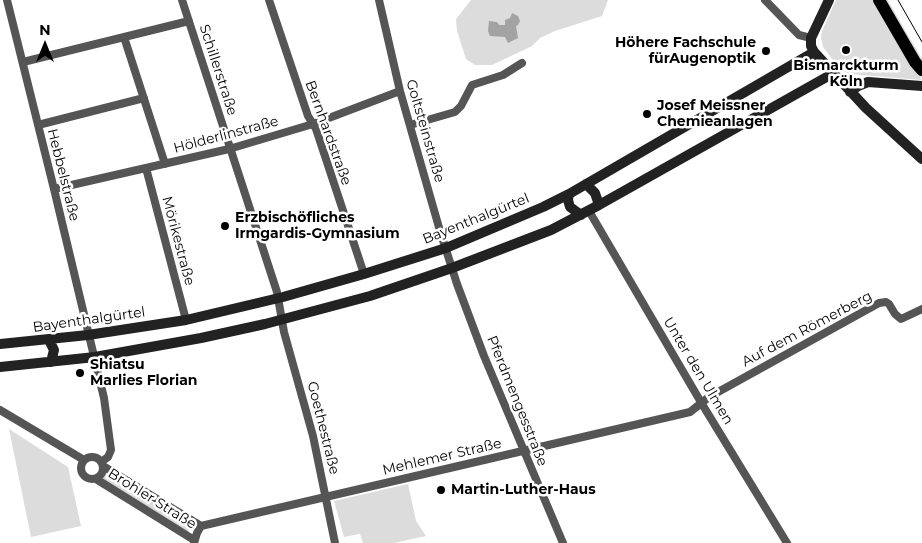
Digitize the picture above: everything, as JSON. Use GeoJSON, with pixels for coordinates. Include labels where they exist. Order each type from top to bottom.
{"type":"FeatureCollection","features":[{"type":"Feature","properties":{"kind":"main road"},"geometry":{"type":"LineString","coordinates":[[829,0],[811,38],[811,46],[814,52],[850,92],[922,159]]}},
{"type":"Feature","properties":{"kind":"main road"},"geometry":{"type":"LineString","coordinates":[[879,0],[922,58]]}},
{"type":"Feature","properties":{"kind":"main road"},"geometry":{"type":"LineString","coordinates":[[888,0],[891,14],[922,70]]}},
{"type":"Feature","properties":{"kind":"main road","name":"Bayenthalgürtel"},"geometry":{"type":"LineString","coordinates":[[0,344],[88,335],[186,320],[278,298],[364,274],[446,248],[569,194],[814,52]]}},
{"type":"Feature","properties":{"kind":"main road"},"geometry":{"type":"LineString","coordinates":[[0,367],[95,356],[201,338],[282,320],[370,296],[452,268],[551,230],[585,213],[832,74]]}},
{"type":"Feature","properties":{"kind":"main road"},"geometry":{"type":"LineString","coordinates":[[850,92],[868,82],[922,86]]}},
{"type":"Feature","properties":{"kind":"main road"},"geometry":{"type":"LineString","coordinates":[[586,184],[595,193],[599,205]]}},
{"type":"Feature","properties":{"kind":"main road"},"geometry":{"type":"LineString","coordinates":[[569,194],[570,207],[575,212],[585,213]]}},
{"type":"Feature","properties":{"kind":"main road"},"geometry":{"type":"LineString","coordinates":[[49,340],[54,350],[52,362]]}},
{"type":"Feature","properties":{"kind":"street","name":"Hebbelstraße"},"geometry":{"type":"LineString","coordinates":[[6,0],[23,62],[104,398],[111,450],[102,464]]}},
{"type":"Feature","properties":{"kind":"street","name":"Schillerstraße"},"geometry":{"type":"LineString","coordinates":[[182,0],[278,298],[282,320]]}},
{"type":"Feature","properties":{"kind":"street","name":"Bernhardstraße"},"geometry":{"type":"LineString","coordinates":[[269,0],[308,116],[316,129],[364,274]]}},
{"type":"Feature","properties":{"kind":"street","name":"Goltsteinstraße"},"geometry":{"type":"LineString","coordinates":[[379,0],[400,91],[452,268]]}},
{"type":"Feature","properties":{"kind":"street"},"geometry":{"type":"LineString","coordinates":[[765,0],[799,35],[811,38]]}},
{"type":"Feature","properties":{"kind":"street"},"geometry":{"type":"LineString","coordinates":[[23,62],[189,22]]}},
{"type":"Feature","properties":{"kind":"street"},"geometry":{"type":"LineString","coordinates":[[124,37],[165,164]]}},
{"type":"Feature","properties":{"kind":"street"},"geometry":{"type":"LineString","coordinates":[[410,125],[455,112],[461,106],[472,85],[503,75],[522,63]]}},
{"type":"Feature","properties":{"kind":"street","name":"Hölderlinstraße"},"geometry":{"type":"LineString","coordinates":[[54,190],[229,149],[313,124],[400,91]]}},
{"type":"Feature","properties":{"kind":"street"},"geometry":{"type":"LineString","coordinates":[[38,125],[144,98]]}},
{"type":"Feature","properties":{"kind":"street","name":"Mörikestraße"},"geometry":{"type":"LineString","coordinates":[[146,168],[186,320]]}},
{"type":"Feature","properties":{"kind":"street","name":"Unter den Ulmen"},"geometry":{"type":"LineString","coordinates":[[585,213],[787,543]]}},
{"type":"Feature","properties":{"kind":"street","name":"Pferdmengesstraße"},"geometry":{"type":"LineString","coordinates":[[452,268],[484,356],[562,543]]}},
{"type":"Feature","properties":{"kind":"street","name":"Auf dem Römerberg"},"geometry":{"type":"LineString","coordinates":[[702,404],[709,397],[745,376],[879,303],[886,302],[889,304],[895,314],[901,319],[922,309]]}},
{"type":"Feature","properties":{"kind":"street","name":"Goethestraße"},"geometry":{"type":"LineString","coordinates":[[282,320],[313,436],[335,543]]}},
{"type":"Feature","properties":{"kind":"street","name":"Mehlemer Straße"},"geometry":{"type":"LineString","coordinates":[[201,526],[690,412],[702,404]]}},
{"type":"Feature","properties":{"kind":"street"},"geometry":{"type":"LineString","coordinates":[[0,410],[84,460]]}},
{"type":"Feature","properties":{"kind":"street"},"geometry":{"type":"LineString","coordinates":[[93,457],[102,464],[102,474],[96,479],[84,476],[81,471],[81,465],[84,460],[93,457]]}},
{"type":"Feature","properties":{"kind":"street","name":"Brohler Straße"},"geometry":{"type":"LineString","coordinates":[[102,464],[201,526]]}},
{"type":"Feature","properties":{"kind":"street","name":"Brohler Straße"},"geometry":{"type":"LineString","coordinates":[[96,479],[194,542]]}},
{"type":"Feature","properties":{"kind":"street"},"geometry":{"type":"LineString","coordinates":[[194,542],[201,526]]}},
{"type":"Feature","properties":{"kind":"shaded area"},"geometry":{"type":"Polygon","coordinates":[[[471,0],[608,0],[602,16],[555,31],[540,38],[532,46],[492,65],[475,65],[466,59],[457,31],[456,19],[471,0]]]}},
{"type":"Feature","properties":{"kind":"shaded area"},"geometry":{"type":"Polygon","coordinates":[[[836,0],[874,0],[922,80],[849,74],[839,68],[823,47],[821,37],[836,0]]]}},
{"type":"Feature","properties":{"kind":"shaded area"},"geometry":{"type":"Polygon","coordinates":[[[512,13],[518,16],[520,21],[516,26],[518,38],[508,43],[505,37],[490,36],[488,31],[489,21],[505,25],[505,20],[510,18],[512,13]]]}},
{"type":"Feature","properties":{"kind":"shaded area"},"geometry":{"type":"Polygon","coordinates":[[[9,429],[68,467],[81,526],[31,537],[9,429]]]}},
{"type":"Feature","properties":{"kind":"shaded area"},"geometry":{"type":"Polygon","coordinates":[[[105,473],[191,526],[190,530],[185,532],[101,478],[105,473]]]}},
{"type":"Feature","properties":{"kind":"shaded area"},"geometry":{"type":"Polygon","coordinates":[[[408,484],[416,521],[426,536],[394,543],[363,543],[360,534],[344,537],[334,501],[408,484]]]}},
{"type":"Feature","properties":{"kind":"tram line"},"geometry":{"type":"LineString","coordinates":[[898,0],[922,42]]}},
{"type":"Feature","properties":{"kind":"place","name":"Bismarckturm Köln"},"geometry":{"type":"Point","coordinates":[846,50]}},
{"type":"Feature","properties":{"kind":"place","name":"Höhere Fachschule fürAugenoptik"},"geometry":{"type":"Point","coordinates":[766,51]}},
{"type":"Feature","properties":{"kind":"place","name":"Josef Meissner Chemieanlagen"},"geometry":{"type":"Point","coordinates":[647,114]}},
{"type":"Feature","properties":{"kind":"place","name":"Erzbischöfliches Irmgardis-Gymnasium"},"geometry":{"type":"Point","coordinates":[225,226]}},
{"type":"Feature","properties":{"kind":"place","name":"Shiatsu Marlies Florian"},"geometry":{"type":"Point","coordinates":[80,373]}},
{"type":"Feature","properties":{"kind":"place","name":"Martin-Luther-Haus"},"geometry":{"type":"Point","coordinates":[441,490]}}]}
